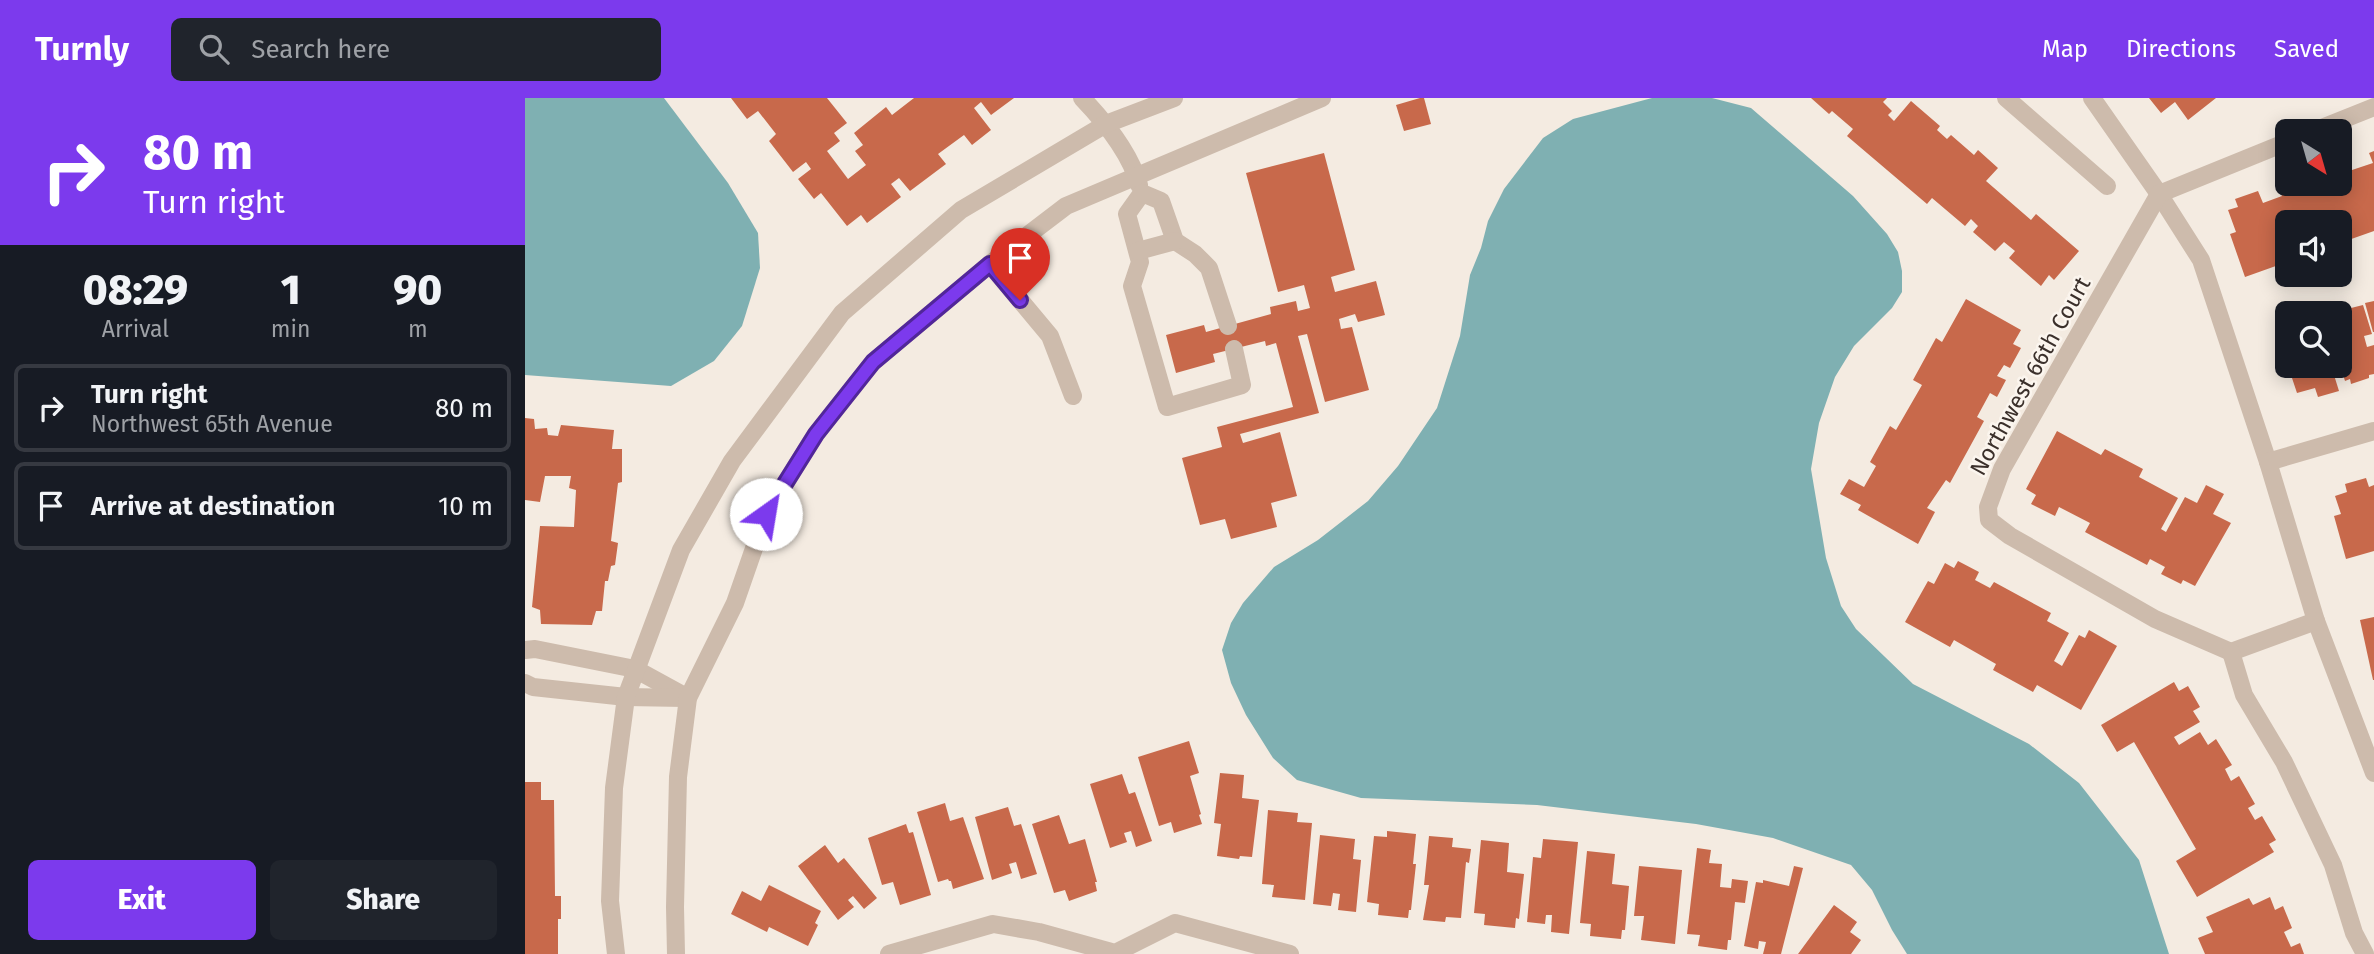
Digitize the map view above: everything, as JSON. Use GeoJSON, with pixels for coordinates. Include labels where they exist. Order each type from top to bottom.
{"type":"FeatureCollection","features":[{"type":"Feature","properties":{"kind":"street"},"geometry":{"type":"LineString","coordinates":[[1082,98],[1106,124],[1137,175],[1142,193]]}},
{"type":"Feature","properties":{"kind":"street"},"geometry":{"type":"LineString","coordinates":[[616,954],[610,901],[613,801],[626,697],[681,550],[732,461],[842,313],[961,210],[1106,124],[1174,98]]}},
{"type":"Feature","properties":{"kind":"street"},"geometry":{"type":"LineString","coordinates":[[677,954],[677,777],[688,698],[735,603],[766,514],[816,434],[873,362],[990,264],[1066,206],[1322,98]]}},
{"type":"Feature","properties":{"kind":"street"},"geometry":{"type":"LineString","coordinates":[[2092,98],[2201,260],[2268,462],[2316,621],[2367,741],[2374,774]]}},
{"type":"Feature","properties":{"kind":"street"},"geometry":{"type":"LineString","coordinates":[[2007,99],[2107,186]]}},
{"type":"Feature","properties":{"kind":"street"},"geometry":{"type":"LineString","coordinates":[[2344,119],[2374,107]]}},
{"type":"Feature","properties":{"kind":"street"},"geometry":{"type":"LineString","coordinates":[[2159,194],[2275,147]]}},
{"type":"Feature","properties":{"kind":"street"},"geometry":{"type":"LineString","coordinates":[[1142,193],[1161,201],[1175,241],[1195,254],[1209,268],[1228,326]]}},
{"type":"Feature","properties":{"kind":"street"},"geometry":{"type":"LineString","coordinates":[[1142,193],[1127,214],[1140,262],[1132,286],[1167,407],[1242,385],[1234,349]]}},
{"type":"Feature","properties":{"kind":"street","name":"Northwest 66th Court"},"geometry":{"type":"LineString","coordinates":[[2159,194],[2002,469],[1988,507],[1989,520],[2010,536],[2155,619],[2231,652]]}},
{"type":"Feature","properties":{"kind":"street"},"geometry":{"type":"LineString","coordinates":[[1138,251],[1175,241]]}},
{"type":"Feature","properties":{"kind":"street"},"geometry":{"type":"LineString","coordinates":[[990,264],[1050,336],[1073,396]]}},
{"type":"Feature","properties":{"kind":"street"},"geometry":{"type":"LineString","coordinates":[[2268,462],[2374,431]]}},
{"type":"Feature","properties":{"kind":"street"},"geometry":{"type":"LineString","coordinates":[[2316,621],[2231,652],[2244,695],[2284,761],[2333,865],[2354,933],[2365,954]]}},
{"type":"Feature","properties":{"kind":"street"},"geometry":{"type":"LineString","coordinates":[[525,650],[535,649],[635,669],[688,698]]}},
{"type":"Feature","properties":{"kind":"street"},"geometry":{"type":"LineString","coordinates":[[525,682],[533,687],[626,697],[688,698]]}},
{"type":"Feature","properties":{"kind":"street"},"geometry":{"type":"LineString","coordinates":[[889,954],[993,924],[1039,932],[1115,953],[1175,923],[1290,954]]}},
{"type":"Feature","properties":{"kind":"water"},"geometry":{"type":"Polygon","coordinates":[[[525,98],[664,98],[728,183],[758,233],[760,268],[742,326],[714,361],[671,386],[525,375],[525,98]]]}},
{"type":"Feature","properties":{"kind":"water"},"geometry":{"type":"Polygon","coordinates":[[[1652,98],[1712,98],[1751,108],[1853,196],[1887,234],[1898,252],[1902,292],[1892,308],[1854,346],[1835,377],[1819,423],[1811,469],[1826,558],[1841,606],[1856,629],[1913,684],[2029,744],[2079,783],[2139,860],[2169,954],[1907,954],[1872,890],[1851,865],[1773,838],[1696,824],[1537,805],[1361,798],[1297,780],[1273,758],[1246,715],[1231,683],[1222,650],[1231,623],[1243,603],[1274,567],[1318,540],[1368,501],[1398,466],[1437,408],[1460,336],[1470,275],[1488,221],[1504,189],[1543,138],[1573,119],[1652,98]]]}},
{"type":"Feature","properties":{"kind":"building"},"geometry":{"type":"Polygon","coordinates":[[[731,98],[827,98],[847,123],[834,133],[840,141],[827,151],[848,179],[866,165],[855,151],[863,145],[854,133],[886,107],[892,115],[914,98],[1014,98],[991,115],[981,102],[974,108],[991,130],[972,145],[964,135],[938,154],[946,164],[910,191],[899,178],[891,184],[901,197],[867,223],[861,215],[847,226],[821,193],[814,199],[798,179],[811,169],[806,162],[793,172],[769,141],[776,134],[758,111],[747,119],[731,98]]]}},
{"type":"Feature","properties":{"kind":"building"},"geometry":{"type":"Polygon","coordinates":[[[1424,98],[1431,124],[1404,131],[1396,105],[1424,98]]]}},
{"type":"Feature","properties":{"kind":"building"},"geometry":{"type":"Polygon","coordinates":[[[1811,98],[1887,98],[1883,102],[1892,111],[1888,115],[1894,121],[1911,101],[1940,126],[1937,130],[1947,139],[1951,135],[1974,155],[1978,150],[1998,168],[1986,181],[2031,220],[2036,214],[2079,251],[2054,280],[2049,275],[2041,286],[2009,258],[2015,251],[2004,242],[1995,251],[1973,232],[1978,226],[1971,219],[1965,226],[1932,198],[1927,204],[1847,136],[1853,129],[1832,111],[1829,114],[1811,98]]]}},
{"type":"Feature","properties":{"kind":"building"},"geometry":{"type":"Polygon","coordinates":[[[2149,98],[2216,98],[2188,120],[2175,102],[2161,113],[2149,98]]]}},
{"type":"Feature","properties":{"kind":"building"},"geometry":{"type":"Polygon","coordinates":[[[2374,151],[2374,231],[2352,239],[2352,210],[2275,210],[2275,266],[2245,277],[2230,234],[2236,232],[2228,210],[2238,207],[2235,199],[2258,191],[2263,203],[2282,196],[2352,196],[2352,170],[2373,163],[2369,153],[2374,151]]]}},
{"type":"Feature","properties":{"kind":"building"},"geometry":{"type":"Polygon","coordinates":[[[1324,153],[1355,270],[1331,277],[1335,292],[1376,281],[1385,315],[1358,322],[1355,314],[1339,319],[1341,329],[1352,327],[1369,390],[1325,402],[1307,334],[1298,336],[1319,413],[1240,434],[1243,443],[1280,432],[1297,496],[1271,503],[1277,527],[1231,539],[1225,519],[1200,525],[1182,458],[1222,447],[1217,427],[1293,407],[1276,343],[1266,346],[1265,341],[1213,354],[1215,362],[1176,373],[1166,335],[1204,325],[1206,332],[1271,314],[1270,307],[1296,301],[1298,311],[1310,308],[1304,285],[1278,292],[1246,173],[1324,153]]]}},
{"type":"Feature","properties":{"kind":"building"},"geometry":{"type":"Polygon","coordinates":[[[1966,299],[2021,330],[2013,344],[2021,348],[2010,368],[2004,365],[1997,376],[2006,380],[1997,397],[1990,393],[1977,417],[1984,421],[1950,483],[1946,480],[1927,508],[1935,512],[1918,544],[1858,510],[1861,505],[1840,494],[1849,479],[1864,487],[1876,466],[1870,462],[1890,426],[1896,430],[1922,385],[1913,380],[1936,338],[1942,342],[1966,299]]]}},
{"type":"Feature","properties":{"kind":"building"},"geometry":{"type":"Polygon","coordinates":[[[2374,301],[2374,332],[2373,332],[2365,303],[2374,301]]]}},
{"type":"Feature","properties":{"kind":"building"},"geometry":{"type":"Polygon","coordinates":[[[2363,305],[2372,334],[2364,336],[2367,347],[2374,345],[2374,374],[2351,384],[2350,379],[2345,381],[2344,378],[2352,378],[2352,308],[2363,305]]]}},
{"type":"Feature","properties":{"kind":"building"},"geometry":{"type":"Polygon","coordinates":[[[2292,378],[2335,378],[2339,391],[2318,397],[2315,388],[2297,393],[2292,378]]]}},
{"type":"Feature","properties":{"kind":"building"},"geometry":{"type":"Polygon","coordinates":[[[525,418],[534,419],[535,429],[547,428],[548,435],[558,436],[561,425],[614,430],[612,449],[622,449],[622,482],[618,483],[611,541],[618,543],[615,565],[611,566],[608,581],[605,581],[602,611],[596,611],[592,625],[541,624],[540,610],[532,607],[540,526],[574,527],[576,490],[569,488],[571,476],[545,476],[540,502],[525,500],[525,418]]]}},
{"type":"Feature","properties":{"kind":"building"},"geometry":{"type":"Polygon","coordinates":[[[2057,431],[2101,455],[2105,449],[2143,469],[2139,477],[2178,498],[2161,529],[2166,532],[2185,497],[2197,503],[2206,485],[2224,494],[2213,514],[2231,523],[2195,586],[2183,580],[2181,584],[2161,574],[2165,567],[2150,559],[2147,565],[2085,532],[2090,523],[2059,507],[2055,516],[2031,504],[2036,495],[2026,489],[2057,431]]]}},
{"type":"Feature","properties":{"kind":"building"},"geometry":{"type":"Polygon","coordinates":[[[2366,478],[2369,487],[2374,485],[2374,551],[2346,559],[2334,516],[2341,514],[2335,496],[2347,492],[2345,484],[2366,478]]]}},
{"type":"Feature","properties":{"kind":"building"},"geometry":{"type":"Polygon","coordinates":[[[1958,561],[1979,572],[1975,580],[1990,588],[1994,582],[2051,613],[2047,621],[2069,633],[2054,661],[2062,666],[2079,635],[2085,638],[2089,630],[2117,646],[2081,710],[2037,685],[2033,692],[1993,670],[1996,664],[1954,640],[1950,647],[1905,622],[1928,581],[1934,584],[1945,563],[1954,568],[1958,561]]]}},
{"type":"Feature","properties":{"kind":"building"},"geometry":{"type":"Polygon","coordinates":[[[2374,617],[2374,680],[2373,680],[2360,620],[2374,617]]]}},
{"type":"Feature","properties":{"kind":"building"},"geometry":{"type":"Polygon","coordinates":[[[2174,682],[2179,691],[2188,686],[2200,707],[2193,711],[2200,722],[2174,737],[2179,745],[2200,732],[2208,745],[2216,739],[2232,765],[2225,769],[2231,781],[2239,776],[2255,804],[2248,808],[2255,820],[2262,816],[2276,840],[2269,844],[2274,852],[2197,897],[2176,861],[2196,849],[2134,742],[2117,752],[2101,725],[2174,682]]]}},
{"type":"Feature","properties":{"kind":"building"},"geometry":{"type":"Polygon","coordinates":[[[1189,741],[1199,773],[1190,776],[1202,824],[1174,833],[1171,822],[1159,826],[1138,757],[1189,741]]]}},
{"type":"Feature","properties":{"kind":"building"},"geometry":{"type":"Polygon","coordinates":[[[1220,773],[1244,775],[1242,798],[1259,800],[1252,857],[1240,856],[1239,859],[1217,856],[1221,824],[1214,823],[1220,773]]]}},
{"type":"Feature","properties":{"kind":"building"},"geometry":{"type":"Polygon","coordinates":[[[1122,774],[1129,794],[1135,792],[1152,841],[1136,847],[1131,831],[1124,833],[1127,842],[1110,848],[1090,784],[1122,774]]]}},
{"type":"Feature","properties":{"kind":"building"},"geometry":{"type":"Polygon","coordinates":[[[525,782],[541,782],[541,800],[554,800],[555,896],[561,896],[558,954],[525,954],[525,782]]]}},
{"type":"Feature","properties":{"kind":"building"},"geometry":{"type":"Polygon","coordinates":[[[945,803],[950,821],[963,817],[984,879],[953,889],[948,879],[938,882],[917,812],[945,803]]]}},
{"type":"Feature","properties":{"kind":"building"},"geometry":{"type":"Polygon","coordinates":[[[1008,807],[1014,826],[1021,824],[1037,874],[1021,879],[1016,862],[1009,864],[1012,873],[992,880],[975,817],[1008,807]]]}},
{"type":"Feature","properties":{"kind":"building"},"geometry":{"type":"Polygon","coordinates":[[[1268,810],[1298,813],[1297,822],[1312,823],[1305,900],[1272,897],[1274,885],[1262,884],[1268,810]]]}},
{"type":"Feature","properties":{"kind":"building"},"geometry":{"type":"Polygon","coordinates":[[[1059,815],[1069,844],[1085,839],[1097,882],[1097,891],[1069,901],[1065,890],[1054,893],[1032,824],[1059,815]]]}},
{"type":"Feature","properties":{"kind":"building"},"geometry":{"type":"Polygon","coordinates":[[[906,824],[909,833],[913,832],[931,895],[900,905],[893,882],[882,885],[868,838],[906,824]]]}},
{"type":"Feature","properties":{"kind":"building"},"geometry":{"type":"Polygon","coordinates":[[[1387,831],[1416,834],[1413,864],[1416,864],[1408,918],[1378,915],[1379,904],[1367,902],[1374,836],[1387,837],[1387,831]]]}},
{"type":"Feature","properties":{"kind":"building"},"geometry":{"type":"Polygon","coordinates":[[[1320,835],[1355,839],[1353,859],[1361,860],[1356,912],[1338,910],[1340,894],[1333,893],[1331,906],[1313,904],[1320,835]]]}},
{"type":"Feature","properties":{"kind":"building"},"geometry":{"type":"Polygon","coordinates":[[[1429,836],[1453,838],[1452,847],[1471,849],[1469,863],[1466,862],[1461,918],[1446,917],[1445,922],[1423,920],[1429,885],[1424,885],[1429,836]]]}},
{"type":"Feature","properties":{"kind":"building"},"geometry":{"type":"Polygon","coordinates":[[[1543,839],[1578,842],[1569,934],[1551,932],[1552,915],[1546,915],[1545,924],[1527,922],[1533,857],[1541,858],[1543,839]]]}},
{"type":"Feature","properties":{"kind":"building"},"geometry":{"type":"Polygon","coordinates":[[[1481,840],[1509,843],[1507,872],[1524,874],[1519,919],[1516,918],[1515,928],[1484,925],[1485,914],[1474,913],[1481,840]]]}},
{"type":"Feature","properties":{"kind":"building"},"geometry":{"type":"Polygon","coordinates":[[[825,845],[838,863],[844,858],[877,898],[864,909],[853,896],[848,900],[854,907],[838,920],[798,866],[825,845]]]}},
{"type":"Feature","properties":{"kind":"building"},"geometry":{"type":"Polygon","coordinates":[[[1697,848],[1711,850],[1709,863],[1722,864],[1720,887],[1731,888],[1732,879],[1748,881],[1745,903],[1735,902],[1731,940],[1728,940],[1727,950],[1698,946],[1700,935],[1687,934],[1697,848]]]}},
{"type":"Feature","properties":{"kind":"building"},"geometry":{"type":"Polygon","coordinates":[[[1587,851],[1615,854],[1612,884],[1629,886],[1625,930],[1622,930],[1621,939],[1590,936],[1591,924],[1580,923],[1587,851]]]}},
{"type":"Feature","properties":{"kind":"building"},"geometry":{"type":"Polygon","coordinates":[[[1639,866],[1682,870],[1675,944],[1641,940],[1644,916],[1634,916],[1639,866]]]}},
{"type":"Feature","properties":{"kind":"building"},"geometry":{"type":"Polygon","coordinates":[[[1794,866],[1803,868],[1781,954],[1763,954],[1766,942],[1759,941],[1758,949],[1744,946],[1756,882],[1763,883],[1763,880],[1789,886],[1794,866]]]}},
{"type":"Feature","properties":{"kind":"building"},"geometry":{"type":"Polygon","coordinates":[[[769,885],[821,911],[808,946],[769,927],[767,932],[731,914],[742,891],[761,901],[769,885]]]}},
{"type":"Feature","properties":{"kind":"building"},"geometry":{"type":"Polygon","coordinates":[[[2270,897],[2275,910],[2283,906],[2292,928],[2284,932],[2291,947],[2300,943],[2304,954],[2205,954],[2198,938],[2213,932],[2206,917],[2249,898],[2253,905],[2270,897]]]}},
{"type":"Feature","properties":{"kind":"building"},"geometry":{"type":"Polygon","coordinates":[[[1834,905],[1857,922],[1850,932],[1861,940],[1851,954],[1798,954],[1834,905]]]}},
{"type":"Feature","properties":{"kind":"route"},"geometry":{"type":"LineString","coordinates":[[766,514],[816,434],[873,362],[990,264],[1020,300]]}}]}
